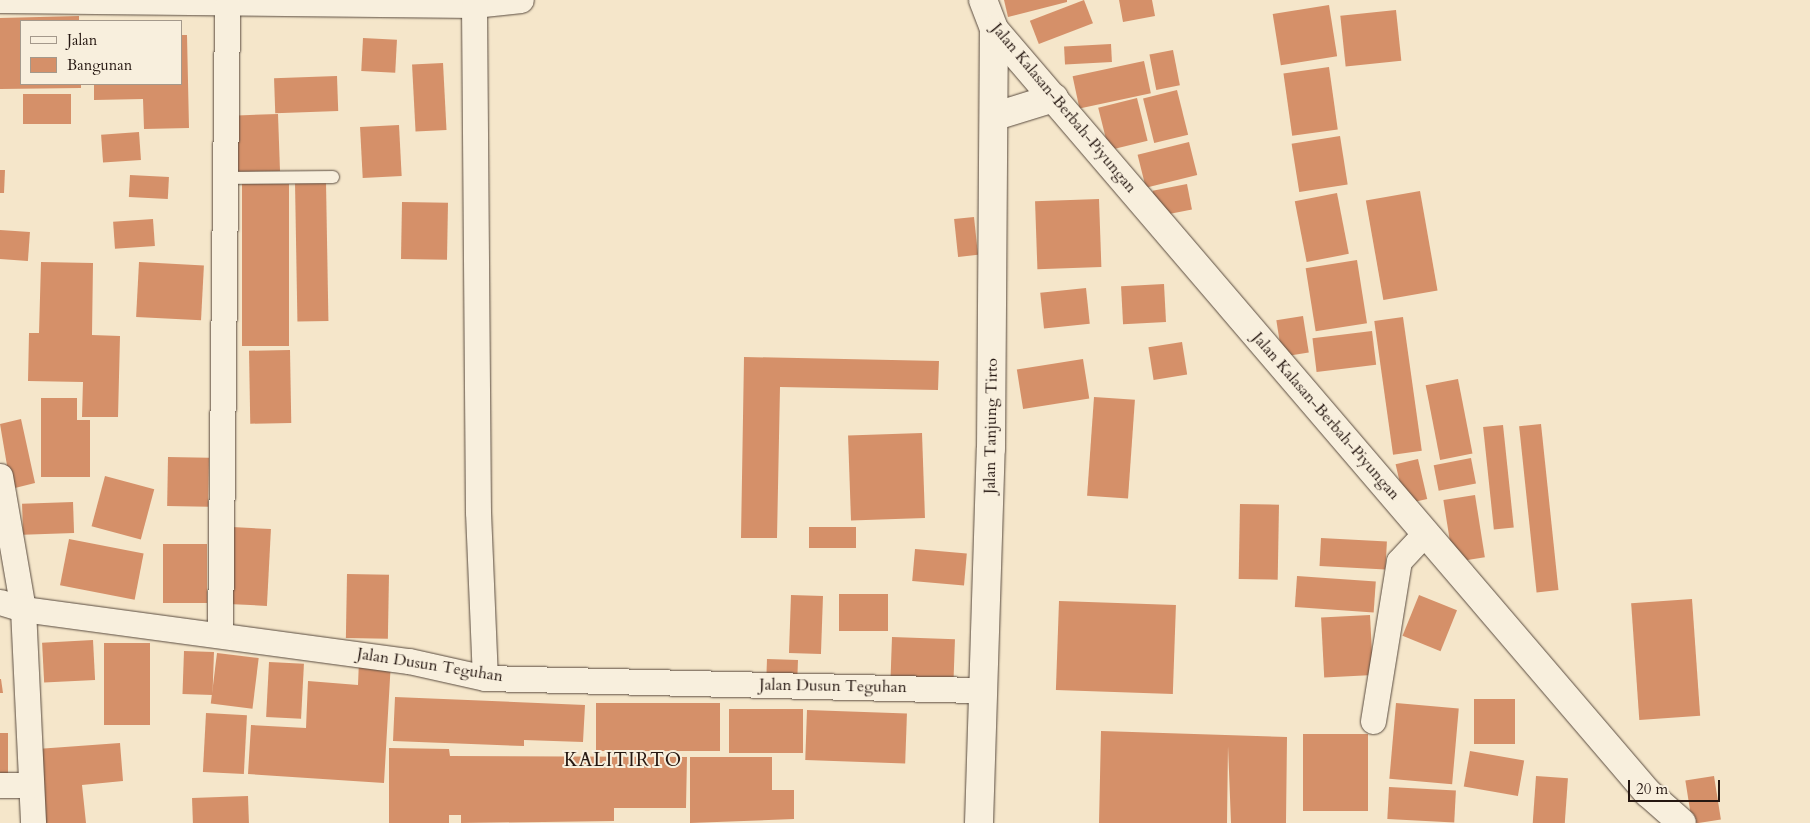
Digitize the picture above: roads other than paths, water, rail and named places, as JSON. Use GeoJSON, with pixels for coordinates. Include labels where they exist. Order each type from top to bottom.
{"type":"FeatureCollection","features":[{"type":"Feature","properties":{"kind":"street"},"geometry":{"type":"LineString","coordinates":[[0,0],[227,5],[474,5],[521,0]]}},
{"type":"Feature","properties":{"kind":"street","name":"Jalan Kalasan-Berbah-Piyungan"},"geometry":{"type":"LineString","coordinates":[[983,0],[994,28],[1648,792],[1682,823]]}},
{"type":"Feature","properties":{"kind":"street"},"geometry":{"type":"LineString","coordinates":[[220,635],[227,5]]}},
{"type":"Feature","properties":{"kind":"street"},"geometry":{"type":"LineString","coordinates":[[474,5],[478,512],[486,678]]}},
{"type":"Feature","properties":{"kind":"street","name":"Jalan Tanjung Tirto"},"geometry":{"type":"LineString","coordinates":[[979,823],[996,116],[994,28]]}},
{"type":"Feature","properties":{"kind":"street"},"geometry":{"type":"LineString","coordinates":[[996,116],[1054,98]]}},
{"type":"Feature","properties":{"kind":"street"},"geometry":{"type":"LineString","coordinates":[[0,476],[31,784],[33,823]]}},
{"type":"Feature","properties":{"kind":"street"},"geometry":{"type":"LineString","coordinates":[[1373,721],[1399,561],[1426,533]]}},
{"type":"Feature","properties":{"kind":"street","name":"Jalan Dusun Teguhan"},"geometry":{"type":"LineString","coordinates":[[12,606],[409,661],[486,678],[983,690]]}},
{"type":"Feature","properties":{"kind":"street"},"geometry":{"type":"LineString","coordinates":[[0,785],[31,784]]}},
{"type":"Feature","properties":{"kind":"lane"},"geometry":{"type":"LineString","coordinates":[[225,178],[333,178]]}},
{"type":"Feature","properties":{"kind":"district","name":"KALITIRTO"},"geometry":{"type":"Point","coordinates":[623,761]}}]}
